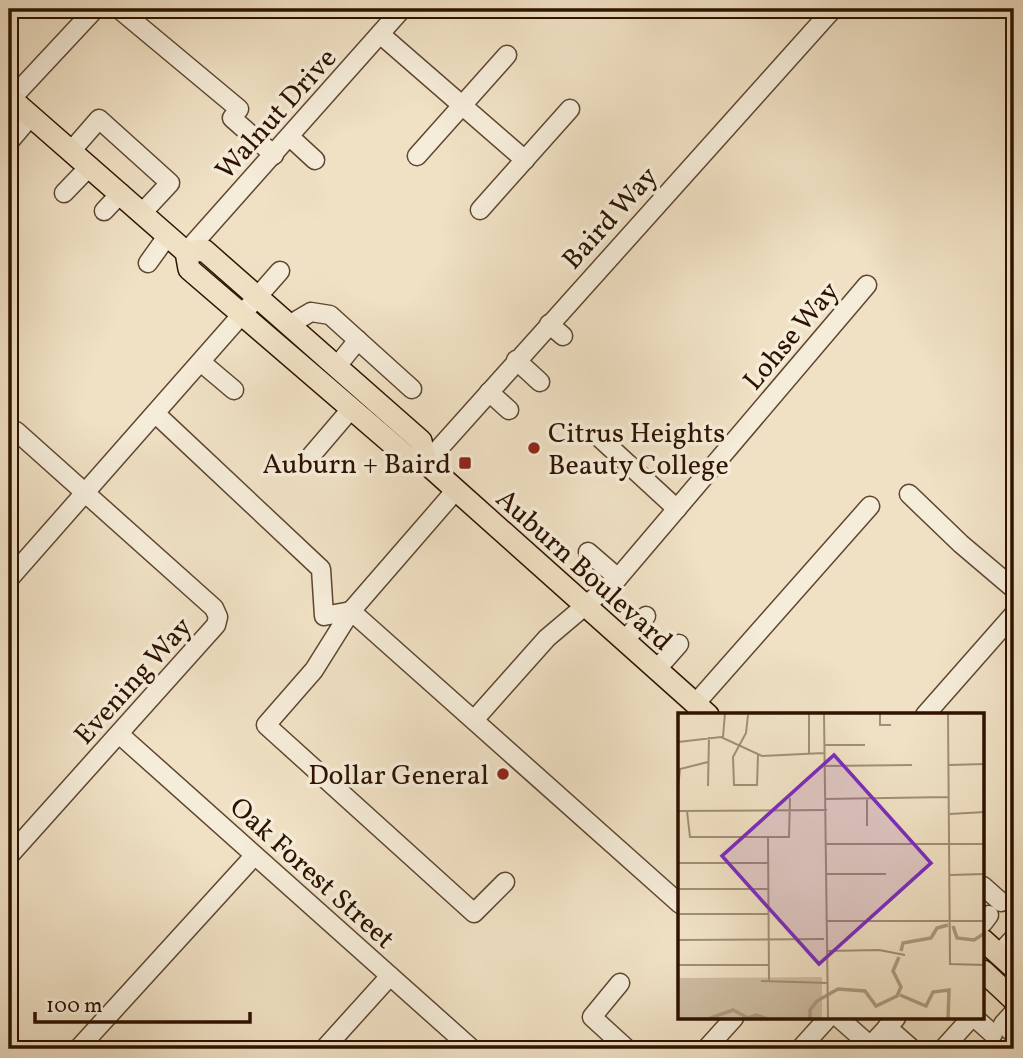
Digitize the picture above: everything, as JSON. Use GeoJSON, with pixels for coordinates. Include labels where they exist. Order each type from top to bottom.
{"type":"FeatureCollection","features":[{"type":"Feature","properties":{"kind":"main road","name":"Auburn Boulevard"},"geometry":{"type":"LineString","coordinates":[[10,98],[186,252],[189,269],[411,460],[426,463],[702,709]]}},
{"type":"Feature","properties":{"kind":"main road","name":"Auburn Boulevard"},"geometry":{"type":"LineString","coordinates":[[186,252],[204,250],[337,366],[421,441],[426,463]]}},
{"type":"Feature","properties":{"kind":"main road"},"geometry":{"type":"LineString","coordinates":[[984,941],[1007,961]]}},
{"type":"Feature","properties":{"kind":"main road"},"geometry":{"type":"LineString","coordinates":[[984,972],[1014,1000]]}},
{"type":"Feature","properties":{"kind":"street"},"geometry":{"type":"LineString","coordinates":[[10,98],[95,9]]}},
{"type":"Feature","properties":{"kind":"street"},"geometry":{"type":"LineString","coordinates":[[119,9],[239,110],[232,118],[274,155]]}},
{"type":"Feature","properties":{"kind":"street","name":"Walnut Drive"},"geometry":{"type":"LineString","coordinates":[[186,252],[290,137],[319,113],[402,9]]}},
{"type":"Feature","properties":{"kind":"street","name":"Baird Way"},"geometry":{"type":"LineString","coordinates":[[426,463],[548,324],[582,297],[833,9]]}},
{"type":"Feature","properties":{"kind":"street"},"geometry":{"type":"LineString","coordinates":[[380,34],[524,160]]}},
{"type":"Feature","properties":{"kind":"street"},"geometry":{"type":"LineString","coordinates":[[417,156],[507,55]]}},
{"type":"Feature","properties":{"kind":"street"},"geometry":{"type":"LineString","coordinates":[[480,210],[570,109]]}},
{"type":"Feature","properties":{"kind":"street"},"geometry":{"type":"LineString","coordinates":[[9,142],[31,116]]}},
{"type":"Feature","properties":{"kind":"street"},"geometry":{"type":"LineString","coordinates":[[72,150],[99,118],[170,183],[143,212]]}},
{"type":"Feature","properties":{"kind":"street"},"geometry":{"type":"LineString","coordinates":[[290,137],[315,160]]}},
{"type":"Feature","properties":{"kind":"street"},"geometry":{"type":"LineString","coordinates":[[64,193],[90,166]]}},
{"type":"Feature","properties":{"kind":"street"},"geometry":{"type":"LineString","coordinates":[[104,211],[121,193]]}},
{"type":"Feature","properties":{"kind":"street"},"geometry":{"type":"LineString","coordinates":[[148,263],[168,235]]}},
{"type":"Feature","properties":{"kind":"street"},"geometry":{"type":"LineString","coordinates":[[9,579],[202,363],[280,271]]}},
{"type":"Feature","properties":{"kind":"street","name":"Lohse Way"},"geometry":{"type":"LineString","coordinates":[[474,720],[547,638],[618,578],[867,285]]}},
{"type":"Feature","properties":{"kind":"street"},"geometry":{"type":"LineString","coordinates":[[289,325],[311,312],[330,315],[416,384],[390,414]]}},
{"type":"Feature","properties":{"kind":"street"},"geometry":{"type":"LineString","coordinates":[[548,324],[563,336]]}},
{"type":"Feature","properties":{"kind":"street"},"geometry":{"type":"LineString","coordinates":[[337,366],[358,340]]}},
{"type":"Feature","properties":{"kind":"street"},"geometry":{"type":"LineString","coordinates":[[516,360],[540,382]]}},
{"type":"Feature","properties":{"kind":"street"},"geometry":{"type":"LineString","coordinates":[[202,363],[234,390]]}},
{"type":"Feature","properties":{"kind":"street"},"geometry":{"type":"LineString","coordinates":[[489,392],[509,410]]}},
{"type":"Feature","properties":{"kind":"street"},"geometry":{"type":"LineString","coordinates":[[310,457],[351,409]]}},
{"type":"Feature","properties":{"kind":"street"},"geometry":{"type":"LineString","coordinates":[[156,414],[321,569],[324,616],[351,611]]}},
{"type":"Feature","properties":{"kind":"street","name":"Evening Way"},"geometry":{"type":"LineString","coordinates":[[9,856],[216,625],[218,617],[214,608],[16,430]]}},
{"type":"Feature","properties":{"kind":"street"},"geometry":{"type":"LineString","coordinates":[[601,439],[677,509]]}},
{"type":"Feature","properties":{"kind":"street"},"geometry":{"type":"LineString","coordinates":[[456,490],[351,611],[314,670],[266,725],[474,913],[505,882]]}},
{"type":"Feature","properties":{"kind":"street"},"geometry":{"type":"LineString","coordinates":[[909,494],[1014,590]]}},
{"type":"Feature","properties":{"kind":"street"},"geometry":{"type":"LineString","coordinates":[[702,709],[870,506]]}},
{"type":"Feature","properties":{"kind":"street"},"geometry":{"type":"LineString","coordinates":[[588,552],[618,578]]}},
{"type":"Feature","properties":{"kind":"street"},"geometry":{"type":"LineString","coordinates":[[351,611],[678,902]]}},
{"type":"Feature","properties":{"kind":"street"},"geometry":{"type":"LineString","coordinates":[[927,713],[1014,614]]}},
{"type":"Feature","properties":{"kind":"street"},"geometry":{"type":"LineString","coordinates":[[624,641],[646,616]]}},
{"type":"Feature","properties":{"kind":"street"},"geometry":{"type":"LineString","coordinates":[[656,670],[680,644]]}},
{"type":"Feature","properties":{"kind":"street","name":"Oak Forest Street"},"geometry":{"type":"LineString","coordinates":[[119,734],[472,1049]]}},
{"type":"Feature","properties":{"kind":"street"},"geometry":{"type":"LineString","coordinates":[[78,1049],[254,856]]}},
{"type":"Feature","properties":{"kind":"street"},"geometry":{"type":"LineString","coordinates":[[984,889],[991,913]]}},
{"type":"Feature","properties":{"kind":"street"},"geometry":{"type":"LineString","coordinates":[[1007,961],[1014,938]]}},
{"type":"Feature","properties":{"kind":"street"},"geometry":{"type":"LineString","coordinates":[[324,1049],[390,976]]}},
{"type":"Feature","properties":{"kind":"street"},"geometry":{"type":"LineString","coordinates":[[620,983],[592,1017],[627,1049]]}},
{"type":"Feature","properties":{"kind":"street"},"geometry":{"type":"LineString","coordinates":[[1014,1012],[1003,1024],[1014,1034]]}},
{"type":"Feature","properties":{"kind":"street"},"geometry":{"type":"LineString","coordinates":[[706,1049],[732,1020]]}},
{"type":"Feature","properties":{"kind":"street"},"geometry":{"type":"LineString","coordinates":[[841,1020],[872,1047],[891,1022],[912,1049]]}},
{"type":"Feature","properties":{"kind":"street"},"geometry":{"type":"LineString","coordinates":[[943,1049],[971,1020]]}},
{"type":"Feature","properties":{"kind":"street"},"geometry":{"type":"LineString","coordinates":[[976,1020],[993,1034]]}},
{"type":"Feature","properties":{"kind":"street"},"geometry":{"type":"LineString","coordinates":[[800,1049],[818,1021]]}},
{"type":"Feature","properties":{"kind":"place","name":"Citrus Heights Beauty College"},"geometry":{"type":"Point","coordinates":[534,448]}},
{"type":"Feature","properties":{"kind":"place","name":"Auburn + Baird"},"geometry":{"type":"Point","coordinates":[465,463]}},
{"type":"Feature","properties":{"kind":"place","name":"Dollar General"},"geometry":{"type":"Point","coordinates":[503,774]}}]}
